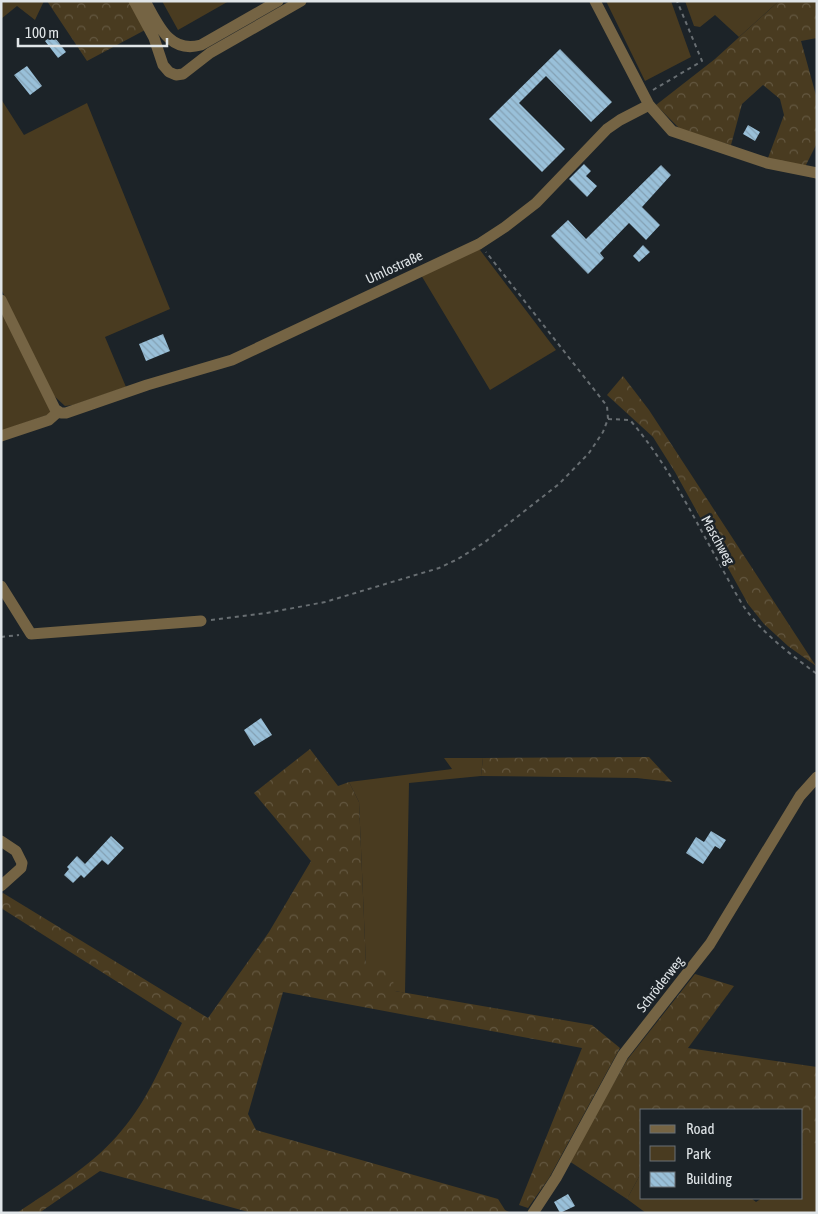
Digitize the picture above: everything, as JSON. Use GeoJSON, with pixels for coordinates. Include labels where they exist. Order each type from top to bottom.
{"type":"FeatureCollection","features":[{"type":"Feature","properties":{"kind":"street"},"geometry":{"type":"LineString","coordinates":[[134,1],[154,38],[163,65],[169,72],[183,74],[210,53],[301,1]]}},
{"type":"Feature","properties":{"kind":"street"},"geometry":{"type":"LineString","coordinates":[[145,1],[167,38],[178,45],[191,47],[201,45],[278,1]]}},
{"type":"Feature","properties":{"kind":"street"},"geometry":{"type":"LineString","coordinates":[[595,1],[647,100],[672,131],[767,163],[817,173]]}},
{"type":"Feature","properties":{"kind":"street","name":"Umlostraße"},"geometry":{"type":"LineString","coordinates":[[1,436],[49,420],[58,412],[66,413],[147,385],[232,360],[479,244],[536,203],[607,129],[647,100]]}},
{"type":"Feature","properties":{"kind":"street"},"geometry":{"type":"LineString","coordinates":[[1,300],[58,412]]}},
{"type":"Feature","properties":{"kind":"street"},"geometry":{"type":"LineString","coordinates":[[1,586],[32,634],[201,621]]}},
{"type":"Feature","properties":{"kind":"street","name":"Schröderweg"},"geometry":{"type":"LineString","coordinates":[[533,1213],[556,1178],[623,1055],[710,944],[800,796],[817,777]]}},
{"type":"Feature","properties":{"kind":"street"},"geometry":{"type":"LineString","coordinates":[[1,842],[16,851],[22,863],[21,868],[1,886]]}},
{"type":"Feature","properties":{"kind":"path"},"geometry":{"type":"LineString","coordinates":[[647,100],[702,62],[677,1]]}},
{"type":"Feature","properties":{"kind":"path"},"geometry":{"type":"LineString","coordinates":[[201,621],[300,608],[439,568],[485,542],[559,484],[589,453],[603,432],[608,419],[607,406],[479,244]]}},
{"type":"Feature","properties":{"kind":"path","name":"Maschweg"},"geometry":{"type":"LineString","coordinates":[[608,419],[630,420],[648,440],[669,473],[743,606],[760,627],[785,650],[817,674]]}},
{"type":"Feature","properties":{"kind":"path"},"geometry":{"type":"LineString","coordinates":[[1,637],[32,634]]}},
{"type":"Feature","properties":{"kind":"green space"},"geometry":{"type":"Polygon","coordinates":[[[1,1],[44,1],[35,20],[17,6],[1,19],[1,1]]]}},
{"type":"Feature","properties":{"kind":"green space"},"geometry":{"type":"Polygon","coordinates":[[[47,1],[129,1],[145,30],[87,61],[47,1]]]}},
{"type":"Feature","properties":{"kind":"green space"},"geometry":{"type":"Polygon","coordinates":[[[162,1],[229,1],[178,30],[162,1]]]}},
{"type":"Feature","properties":{"kind":"green space"},"geometry":{"type":"Polygon","coordinates":[[[606,1],[671,1],[691,57],[645,81],[606,1]]]}},
{"type":"Feature","properties":{"kind":"green space"},"geometry":{"type":"Polygon","coordinates":[[[685,1],[779,1],[739,37],[715,15],[700,27],[694,26],[685,1]]]}},
{"type":"Feature","properties":{"kind":"green space"},"geometry":{"type":"Polygon","coordinates":[[[779,1],[817,1],[817,38],[801,41],[817,99],[817,143],[805,167],[768,158],[784,115],[780,99],[763,85],[742,104],[731,145],[681,130],[656,105],[715,59],[779,1]]]}},
{"type":"Feature","properties":{"kind":"green space"},"geometry":{"type":"Polygon","coordinates":[[[1,99],[24,135],[87,103],[170,309],[105,337],[126,387],[73,405],[65,406],[53,395],[1,289],[1,99]]]}},
{"type":"Feature","properties":{"kind":"green space"},"geometry":{"type":"Polygon","coordinates":[[[475,249],[480,250],[556,350],[490,390],[421,275],[475,249]]]}},
{"type":"Feature","properties":{"kind":"green space"},"geometry":{"type":"Polygon","coordinates":[[[1,310],[51,410],[50,414],[1,431],[1,310]]]}},
{"type":"Feature","properties":{"kind":"green space"},"geometry":{"type":"Polygon","coordinates":[[[623,376],[649,410],[816,666],[788,646],[764,624],[748,604],[675,472],[653,437],[607,395],[623,376]]]}},
{"type":"Feature","properties":{"kind":"green space"},"geometry":{"type":"Polygon","coordinates":[[[310,749],[338,786],[349,782],[359,802],[366,966],[390,965],[395,991],[592,1025],[620,1048],[549,1178],[528,1208],[519,1205],[582,1048],[283,992],[248,1114],[256,1130],[498,1199],[505,1210],[511,1213],[252,1213],[100,1171],[39,1213],[17,1213],[86,1165],[111,1143],[140,1106],[182,1023],[1,908],[1,895],[3,893],[208,1018],[269,932],[311,861],[254,793],[310,749]]]}},
{"type":"Feature","properties":{"kind":"green space"},"geometry":{"type":"Polygon","coordinates":[[[649,757],[672,782],[637,778],[481,776],[483,758],[649,757]]]}},
{"type":"Feature","properties":{"kind":"green space"},"geometry":{"type":"Polygon","coordinates":[[[444,758],[483,758],[481,776],[409,783],[405,993],[395,991],[366,966],[359,802],[349,782],[452,769],[444,758]]]}},
{"type":"Feature","properties":{"kind":"green space"},"geometry":{"type":"Polygon","coordinates":[[[695,974],[734,986],[688,1048],[817,1067],[817,1143],[803,1145],[803,1109],[640,1109],[640,1175],[627,1199],[569,1161],[627,1060],[695,974]]]}},
{"type":"Feature","properties":{"kind":"green space"},"geometry":{"type":"Polygon","coordinates":[[[817,1143],[817,1213],[646,1213],[627,1199],[640,1175],[640,1199],[752,1199],[756,1202],[760,1199],[803,1199],[803,1145],[817,1143]]]}},
{"type":"Feature","properties":{"kind":"building"},"geometry":{"type":"Polygon","coordinates":[[[53,35],[66,52],[58,58],[45,41],[53,35]]]}},
{"type":"Feature","properties":{"kind":"building"},"geometry":{"type":"Polygon","coordinates":[[[560,49],[612,102],[591,122],[546,76],[519,103],[565,149],[542,172],[489,119],[560,49]]]}},
{"type":"Feature","properties":{"kind":"building"},"geometry":{"type":"Polygon","coordinates":[[[27,66],[42,86],[30,95],[14,75],[27,66]]]}},
{"type":"Feature","properties":{"kind":"building"},"geometry":{"type":"Polygon","coordinates":[[[748,125],[760,132],[755,141],[743,134],[748,125]]]}},
{"type":"Feature","properties":{"kind":"building"},"geometry":{"type":"Polygon","coordinates":[[[584,164],[591,171],[586,176],[597,186],[587,197],[569,179],[584,164]]]}},
{"type":"Feature","properties":{"kind":"building"},"geometry":{"type":"Polygon","coordinates":[[[661,165],[671,175],[642,207],[660,225],[646,240],[629,223],[600,253],[604,258],[588,274],[551,236],[568,220],[586,239],[661,165]]]}},
{"type":"Feature","properties":{"kind":"building"},"geometry":{"type":"Polygon","coordinates":[[[643,245],[650,252],[639,262],[633,256],[643,245]]]}},
{"type":"Feature","properties":{"kind":"building"},"geometry":{"type":"Polygon","coordinates":[[[163,334],[170,351],[146,361],[139,344],[163,334]]]}},
{"type":"Feature","properties":{"kind":"building"},"geometry":{"type":"Polygon","coordinates":[[[261,718],[272,735],[254,746],[244,730],[261,718]]]}},
{"type":"Feature","properties":{"kind":"building"},"geometry":{"type":"Polygon","coordinates":[[[711,831],[726,840],[720,849],[715,846],[703,864],[686,853],[696,837],[704,842],[711,831]]]}},
{"type":"Feature","properties":{"kind":"building"},"geometry":{"type":"Polygon","coordinates":[[[111,836],[124,848],[108,865],[102,860],[84,878],[81,875],[73,883],[64,875],[69,869],[67,867],[77,856],[85,864],[111,836]]]}},
{"type":"Feature","properties":{"kind":"building"},"geometry":{"type":"Polygon","coordinates":[[[568,1194],[575,1206],[560,1213],[554,1202],[568,1194]]]}}]}
